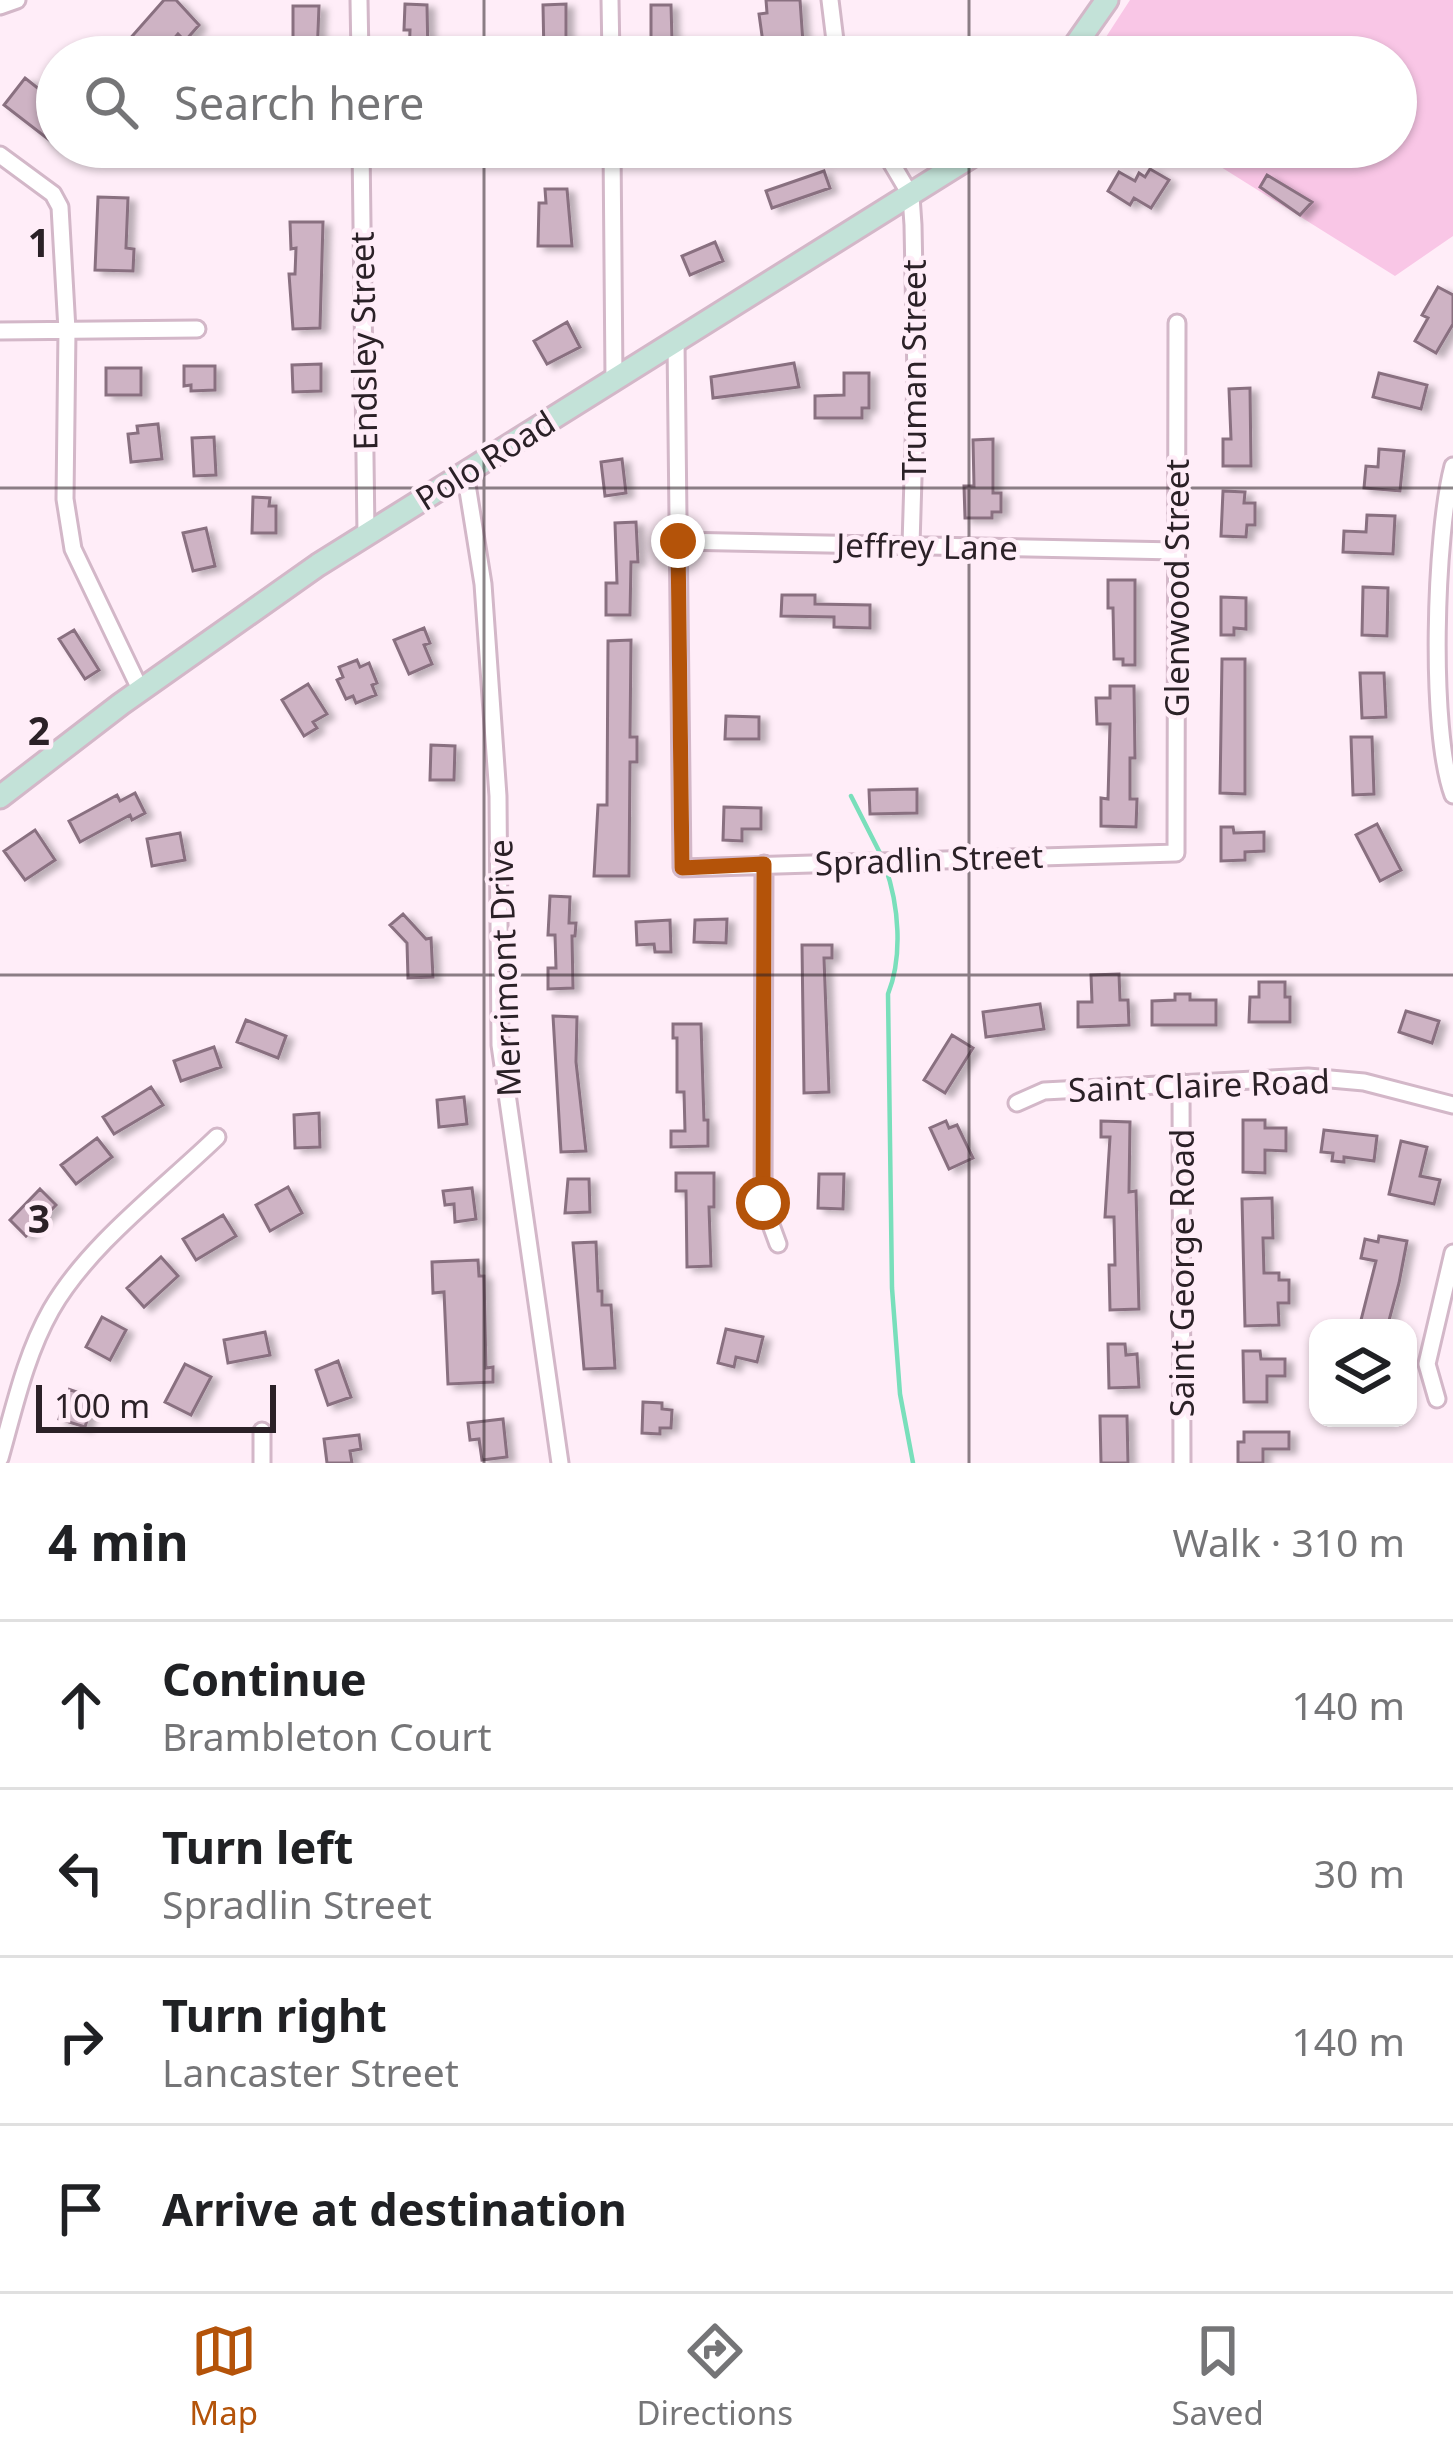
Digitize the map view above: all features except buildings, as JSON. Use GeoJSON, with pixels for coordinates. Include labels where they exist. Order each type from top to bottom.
{"type":"FeatureCollection","features":[{"type":"Feature","properties":{"kind":"main road"},"geometry":{"type":"LineString","coordinates":[[1082,36],[1107,0]]}},
{"type":"Feature","properties":{"kind":"main road","name":"Polo Road"},"geometry":{"type":"LineString","coordinates":[[0,797],[277,592],[953,168]]}},
{"type":"Feature","properties":{"kind":"street"},"geometry":{"type":"LineString","coordinates":[[0,6],[17,0]]}},
{"type":"Feature","properties":{"kind":"street"},"geometry":{"type":"LineString","coordinates":[[359,0],[360,36]]}},
{"type":"Feature","properties":{"kind":"street"},"geometry":{"type":"LineString","coordinates":[[610,0],[611,36]]}},
{"type":"Feature","properties":{"kind":"street"},"geometry":{"type":"LineString","coordinates":[[830,0],[834,36]]}},
{"type":"Feature","properties":{"kind":"street"},"geometry":{"type":"LineString","coordinates":[[0,155],[53,194],[60,207],[67,330],[65,499],[73,549],[141,692]]}},
{"type":"Feature","properties":{"kind":"street","name":"Endsley Street"},"geometry":{"type":"LineString","coordinates":[[361,168],[366,535]]}},
{"type":"Feature","properties":{"kind":"street"},"geometry":{"type":"LineString","coordinates":[[612,168],[614,380]]}},
{"type":"Feature","properties":{"kind":"street"},"geometry":{"type":"LineString","coordinates":[[894,168],[910,196]]}},
{"type":"Feature","properties":{"kind":"street","name":"Truman Street"},"geometry":{"type":"LineString","coordinates":[[910,196],[916,378],[911,545]]}},
{"type":"Feature","properties":{"kind":"street","name":"Glenwood Street"},"geometry":{"type":"LineString","coordinates":[[1175,853],[1177,323]]}},
{"type":"Feature","properties":{"kind":"street"},"geometry":{"type":"LineString","coordinates":[[0,331],[197,329]]}},
{"type":"Feature","properties":{"kind":"street"},"geometry":{"type":"LineString","coordinates":[[676,342],[678,541]]}},
{"type":"Feature","properties":{"kind":"street"},"geometry":{"type":"LineString","coordinates":[[1453,466],[1445,509],[1438,656],[1440,729],[1453,795]]}},
{"type":"Feature","properties":{"kind":"street","name":"Merrimont Drive"},"geometry":{"type":"LineString","coordinates":[[465,472],[483,584],[497,796],[500,1045],[560,1463]]}},
{"type":"Feature","properties":{"kind":"street","name":"Jeffrey Lane"},"geometry":{"type":"LineString","coordinates":[[678,541],[1177,551]]}},
{"type":"Feature","properties":{"kind":"street","name":"Spradlin Street"},"geometry":{"type":"LineString","coordinates":[[678,541],[682,868],[1175,853]]}},
{"type":"Feature","properties":{"kind":"street"},"geometry":{"type":"LineString","coordinates":[[764,864],[763,1203],[778,1244]]}},
{"type":"Feature","properties":{"kind":"street","name":"Saint Claire Road"},"geometry":{"type":"LineString","coordinates":[[1017,1103],[1044,1090],[1308,1076],[1364,1082],[1453,1105]]}},
{"type":"Feature","properties":{"kind":"street","name":"Saint George Road"},"geometry":{"type":"LineString","coordinates":[[1180,1082],[1182,1463]]}},
{"type":"Feature","properties":{"kind":"street"},"geometry":{"type":"LineString","coordinates":[[0,1458],[39,1333],[73,1276],[217,1138]]}},
{"type":"Feature","properties":{"kind":"street"},"geometry":{"type":"LineString","coordinates":[[1437,1399],[1427,1364],[1453,1253]]}},
{"type":"Feature","properties":{"kind":"street"},"geometry":{"type":"LineString","coordinates":[[262,1431],[262,1463]]}},
{"type":"Feature","properties":{"kind":"shaded area"},"geometry":{"type":"Polygon","coordinates":[[[1130,0],[1453,0],[1453,236],[1395,276],[1223,168],[1417,168],[1417,36],[1107,36],[1130,0]]]}},
{"type":"Feature","properties":{"kind":"waterway"},"geometry":{"type":"LineString","coordinates":[[851,796],[881,855]]}},
{"type":"Feature","properties":{"kind":"waterway"},"geometry":{"type":"LineString","coordinates":[[885,866],[897,930],[896,963],[888,994],[892,1288],[900,1394],[913,1463]]}},
{"type":"Feature","properties":{"kind":"route"},"geometry":{"type":"LineString","coordinates":[[678,541],[682,868],[764,864],[763,1203]]}}]}
